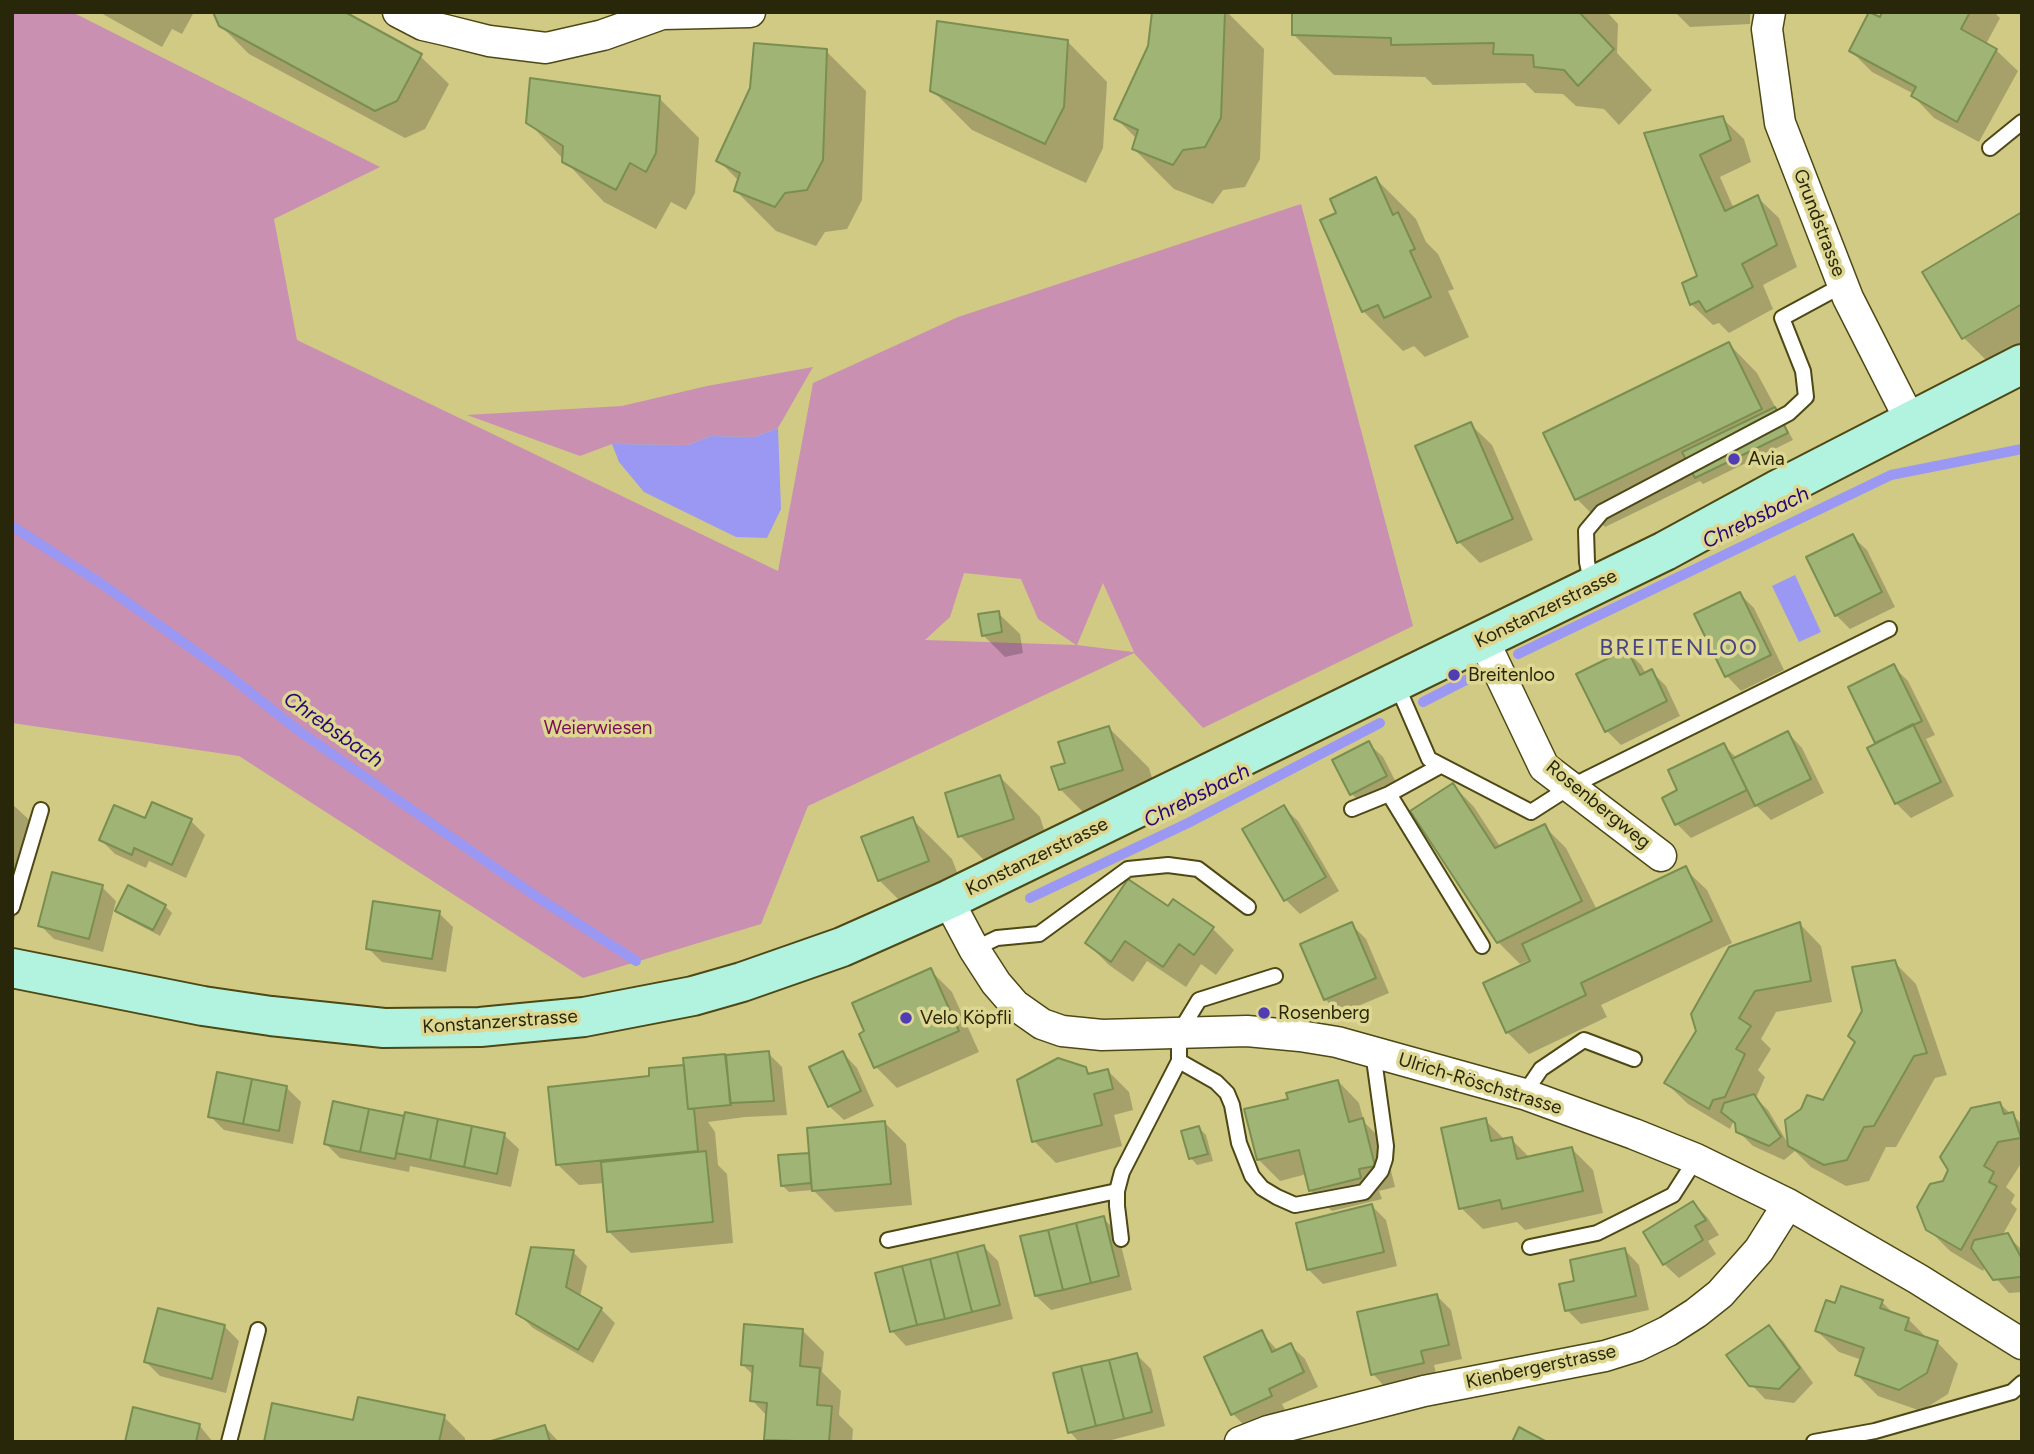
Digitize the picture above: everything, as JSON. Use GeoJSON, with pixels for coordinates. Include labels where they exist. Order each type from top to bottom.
{"type":"FeatureCollection","features":[{"type":"Feature","properties":{"kind":"main road","name":"Konstanzerstrasse"},"geometry":{"type":"LineString","coordinates":[[12,968],[203,1006],[384,1028],[480,1027],[584,1017],[693,996],[798,964],[948,900],[1592,586],[2022,364]]}},
{"type":"Feature","properties":{"kind":"street"},"geometry":{"type":"LineString","coordinates":[[411,19],[489,41],[545,48],[603,35],[662,14],[750,12]]}},
{"type":"Feature","properties":{"kind":"street","name":"Grundstrasse"},"geometry":{"type":"LineString","coordinates":[[1770,12],[1767,29],[1780,123],[1843,285],[1911,422]]}},
{"type":"Feature","properties":{"kind":"street","name":"Rosenbergweg"},"geometry":{"type":"LineString","coordinates":[[1483,639],[1544,767],[1661,856]]}},
{"type":"Feature","properties":{"kind":"street","name":"Ulrich-Röschstrasse"},"geometry":{"type":"LineString","coordinates":[[948,900],[974,950],[996,983],[1015,1005],[1042,1024],[1062,1031],[1179,1047],[1247,1031],[1283,1034],[1338,1042],[1524,1094],[1696,1159],[1788,1204],[1918,1279],[2022,1344]]}},
{"type":"Feature","properties":{"kind":"street","name":"Kienbergerstrasse"},"geometry":{"type":"LineString","coordinates":[[1240,1442],[1268,1431],[1424,1391],[1605,1356],[1637,1346],[1677,1325],[1720,1294],[1759,1250],[1788,1204]]}},
{"type":"Feature","properties":{"kind":"lane"},"geometry":{"type":"LineString","coordinates":[[1990,148],[2022,122]]}},
{"type":"Feature","properties":{"kind":"lane"},"geometry":{"type":"LineString","coordinates":[[1592,586],[1587,562],[1586,531],[1602,512],[1789,413],[1806,397],[1804,371],[1782,318],[1843,285]]}},
{"type":"Feature","properties":{"kind":"lane"},"geometry":{"type":"LineString","coordinates":[[1395,682],[1429,759],[1531,812],[1570,787],[1889,629]]}},
{"type":"Feature","properties":{"kind":"lane"},"geometry":{"type":"LineString","coordinates":[[1352,809],[1389,794],[1440,766]]}},
{"type":"Feature","properties":{"kind":"lane"},"geometry":{"type":"LineString","coordinates":[[1389,794],[1482,946]]}},
{"type":"Feature","properties":{"kind":"lane"},"geometry":{"type":"LineString","coordinates":[[12,907],[41,810]]}},
{"type":"Feature","properties":{"kind":"lane"},"geometry":{"type":"LineString","coordinates":[[974,950],[997,938],[1039,934],[1128,869],[1168,865],[1198,869],[1248,906]]}},
{"type":"Feature","properties":{"kind":"lane"},"geometry":{"type":"LineString","coordinates":[[1121,1239],[1117,1191],[1131,1153],[1166,1090],[1179,1047],[1199,1000],[1275,976]]}},
{"type":"Feature","properties":{"kind":"lane"},"geometry":{"type":"LineString","coordinates":[[1524,1094],[1541,1069],[1584,1040],[1634,1059]]}},
{"type":"Feature","properties":{"kind":"lane"},"geometry":{"type":"LineString","coordinates":[[1179,1047],[1227,1093],[1239,1143],[1252,1176],[1262,1188],[1295,1205],[1364,1192],[1381,1171],[1386,1146],[1373,1052]]}},
{"type":"Feature","properties":{"kind":"lane"},"geometry":{"type":"LineString","coordinates":[[1530,1247],[1597,1233],[1673,1195],[1696,1159]]}},
{"type":"Feature","properties":{"kind":"lane"},"geometry":{"type":"LineString","coordinates":[[888,1240],[1117,1191]]}},
{"type":"Feature","properties":{"kind":"lane"},"geometry":{"type":"LineString","coordinates":[[229,1442],[258,1330]]}},
{"type":"Feature","properties":{"kind":"lane"},"geometry":{"type":"LineString","coordinates":[[1814,1442],[1875,1431],[2012,1392],[2022,1383]]}},
{"type":"Feature","properties":{"kind":"green space","name":"Weierwiesen"},"geometry":{"type":"Polygon","coordinates":[[[12,12],[72,12],[380,167],[274,219],[297,340],[778,571],[813,383],[958,317],[1301,204],[1413,626],[1203,728],[1134,653],[808,806],[761,924],[583,978],[239,756],[12,723],[12,12]],[[964,573],[950,617],[925,640],[1076,645],[1038,619],[1021,579],[964,573]],[[1103,583],[1077,645],[1134,652],[1103,583]]]}},
{"type":"Feature","properties":{"kind":"green space"},"geometry":{"type":"Polygon","coordinates":[[[813,367],[778,428],[754,437],[711,436],[688,445],[612,444],[580,456],[467,415],[622,406],[707,386],[813,367]]]}},
{"type":"Feature","properties":{"kind":"shaded area"},"geometry":{"type":"Polygon","coordinates":[[[778,428],[781,509],[767,538],[736,537],[644,492],[619,462],[612,444],[688,445],[711,436],[754,437],[778,428]]]}},
{"type":"Feature","properties":{"kind":"shaded area"},"geometry":{"type":"Polygon","coordinates":[[[1795,575],[1821,632],[1799,642],[1772,586],[1795,575]]]}},
{"type":"Feature","properties":{"kind":"building"},"geometry":{"type":"Polygon","coordinates":[[[213,12],[345,12],[422,54],[397,101],[375,111],[219,26],[213,12]]]}},
{"type":"Feature","properties":{"kind":"building"},"geometry":{"type":"Polygon","coordinates":[[[1152,12],[1225,12],[1221,118],[1205,147],[1183,150],[1173,165],[1132,149],[1138,130],[1114,119],[1148,46],[1152,12]]]}},
{"type":"Feature","properties":{"kind":"building"},"geometry":{"type":"Polygon","coordinates":[[[1292,12],[1579,12],[1614,49],[1578,86],[1564,70],[1534,67],[1533,55],[1493,54],[1494,43],[1391,45],[1391,38],[1292,35],[1292,12]]]}},
{"type":"Feature","properties":{"kind":"building"},"geometry":{"type":"Polygon","coordinates":[[[1869,12],[1880,17],[1882,12],[1970,12],[1961,29],[1997,49],[1957,122],[1911,96],[1916,87],[1849,51],[1869,12]]]}},
{"type":"Feature","properties":{"kind":"building"},"geometry":{"type":"Polygon","coordinates":[[[937,21],[1068,40],[1064,107],[1045,144],[930,91],[937,21]]]}},
{"type":"Feature","properties":{"kind":"building"},"geometry":{"type":"Polygon","coordinates":[[[754,43],[827,49],[823,160],[807,190],[785,193],[775,207],[734,191],[740,173],[716,161],[750,88],[754,43]]]}},
{"type":"Feature","properties":{"kind":"building"},"geometry":{"type":"Polygon","coordinates":[[[530,78],[660,96],[656,153],[646,172],[630,163],[616,190],[562,162],[563,146],[526,123],[530,78]]]}},
{"type":"Feature","properties":{"kind":"building"},"geometry":{"type":"Polygon","coordinates":[[[1723,116],[1731,140],[1700,155],[1725,211],[1758,195],[1777,245],[1742,264],[1753,287],[1706,312],[1699,301],[1690,305],[1682,283],[1697,276],[1644,133],[1723,116]]]}},
{"type":"Feature","properties":{"kind":"building"},"geometry":{"type":"Polygon","coordinates":[[[1376,177],[1393,215],[1398,212],[1415,249],[1410,251],[1431,297],[1384,318],[1378,305],[1362,312],[1320,220],[1336,213],[1330,199],[1376,177]]]}},
{"type":"Feature","properties":{"kind":"building"},"geometry":{"type":"Polygon","coordinates":[[[2022,212],[2022,304],[1962,339],[1922,272],[2022,212]]]}},
{"type":"Feature","properties":{"kind":"building"},"geometry":{"type":"Polygon","coordinates":[[[1729,342],[1762,409],[1575,500],[1543,433],[1729,342]]]}},
{"type":"Feature","properties":{"kind":"building"},"geometry":{"type":"Polygon","coordinates":[[[1775,407],[1788,433],[1695,478],[1682,452],[1775,407]]]}},
{"type":"Feature","properties":{"kind":"building"},"geometry":{"type":"Polygon","coordinates":[[[1471,422],[1513,519],[1457,543],[1415,446],[1471,422]]]}},
{"type":"Feature","properties":{"kind":"building"},"geometry":{"type":"Polygon","coordinates":[[[1853,534],[1882,592],[1835,616],[1806,557],[1853,534]]]}},
{"type":"Feature","properties":{"kind":"building"},"geometry":{"type":"Polygon","coordinates":[[[1740,592],[1771,655],[1725,677],[1694,614],[1740,592]]]}},
{"type":"Feature","properties":{"kind":"building"},"geometry":{"type":"Polygon","coordinates":[[[999,611],[1002,632],[982,636],[978,614],[999,611]]]}},
{"type":"Feature","properties":{"kind":"building"},"geometry":{"type":"Polygon","coordinates":[[[1627,649],[1640,675],[1652,669],[1667,701],[1605,732],[1576,674],[1627,649]]]}},
{"type":"Feature","properties":{"kind":"building"},"geometry":{"type":"Polygon","coordinates":[[[1894,664],[1922,721],[1875,743],[1848,687],[1894,664]]]}},
{"type":"Feature","properties":{"kind":"building"},"geometry":{"type":"Polygon","coordinates":[[[1913,724],[1941,782],[1895,804],[1867,748],[1913,724]]]}},
{"type":"Feature","properties":{"kind":"building"},"geometry":{"type":"Polygon","coordinates":[[[1109,726],[1123,770],[1059,790],[1051,767],[1065,763],[1058,742],[1109,726]]]}},
{"type":"Feature","properties":{"kind":"building"},"geometry":{"type":"Polygon","coordinates":[[[1788,731],[1811,779],[1755,806],[1732,759],[1788,731]]]}},
{"type":"Feature","properties":{"kind":"building"},"geometry":{"type":"Polygon","coordinates":[[[1369,741],[1387,776],[1350,795],[1332,760],[1369,741]]]}},
{"type":"Feature","properties":{"kind":"building"},"geometry":{"type":"Polygon","coordinates":[[[1724,743],[1747,790],[1675,825],[1662,798],[1677,790],[1668,770],[1724,743]]]}},
{"type":"Feature","properties":{"kind":"building"},"geometry":{"type":"Polygon","coordinates":[[[1000,775],[1014,819],[958,837],[945,793],[1000,775]]]}},
{"type":"Feature","properties":{"kind":"building"},"geometry":{"type":"Polygon","coordinates":[[[1453,783],[1495,848],[1545,824],[1582,901],[1497,943],[1410,811],[1453,783]]]}},
{"type":"Feature","properties":{"kind":"building"},"geometry":{"type":"Polygon","coordinates":[[[152,802],[192,819],[172,865],[134,848],[132,855],[99,840],[114,805],[145,818],[152,802]]]}},
{"type":"Feature","properties":{"kind":"building"},"geometry":{"type":"Polygon","coordinates":[[[1284,805],[1326,877],[1284,901],[1242,829],[1284,805]]]}},
{"type":"Feature","properties":{"kind":"building"},"geometry":{"type":"Polygon","coordinates":[[[913,817],[929,861],[878,881],[861,837],[913,817]]]}},
{"type":"Feature","properties":{"kind":"building"},"geometry":{"type":"Polygon","coordinates":[[[1686,866],[1712,921],[1581,983],[1586,995],[1506,1033],[1483,983],[1530,961],[1522,944],[1686,866]]]}},
{"type":"Feature","properties":{"kind":"building"},"geometry":{"type":"Polygon","coordinates":[[[52,872],[103,885],[89,939],[38,926],[52,872]]]}},
{"type":"Feature","properties":{"kind":"building"},"geometry":{"type":"Polygon","coordinates":[[[1128,879],[1168,906],[1173,899],[1214,927],[1194,955],[1179,944],[1163,967],[1125,941],[1111,962],[1085,943],[1128,879]]]}},
{"type":"Feature","properties":{"kind":"building"},"geometry":{"type":"Polygon","coordinates":[[[128,885],[166,905],[153,930],[115,911],[128,885]]]}},
{"type":"Feature","properties":{"kind":"building"},"geometry":{"type":"Polygon","coordinates":[[[373,901],[440,911],[432,959],[366,949],[373,901]]]}},
{"type":"Feature","properties":{"kind":"building"},"geometry":{"type":"Polygon","coordinates":[[[1352,922],[1376,978],[1324,1000],[1300,944],[1352,922]]]}},
{"type":"Feature","properties":{"kind":"building"},"geometry":{"type":"Polygon","coordinates":[[[1800,922],[1811,981],[1755,991],[1739,1018],[1751,1026],[1736,1049],[1745,1054],[1725,1097],[1713,1100],[1709,1109],[1664,1083],[1696,1031],[1691,1014],[1729,947],[1800,922]]]}},
{"type":"Feature","properties":{"kind":"building"},"geometry":{"type":"Polygon","coordinates":[[[1895,960],[1927,1053],[1914,1056],[1874,1126],[1864,1127],[1847,1160],[1824,1165],[1788,1146],[1785,1120],[1801,1109],[1807,1095],[1823,1100],[1855,1042],[1848,1036],[1862,1011],[1852,967],[1895,960]]]}},
{"type":"Feature","properties":{"kind":"building"},"geometry":{"type":"Polygon","coordinates":[[[931,968],[959,1031],[874,1068],[859,1034],[864,1031],[852,1003],[931,968]]]}},
{"type":"Feature","properties":{"kind":"building"},"geometry":{"type":"Polygon","coordinates":[[[769,1051],[774,1101],[730,1103],[726,1055],[769,1051]]]}},
{"type":"Feature","properties":{"kind":"building"},"geometry":{"type":"Polygon","coordinates":[[[843,1051],[861,1091],[828,1107],[809,1067],[843,1051]]]}},
{"type":"Feature","properties":{"kind":"building"},"geometry":{"type":"Polygon","coordinates":[[[725,1054],[731,1105],[688,1109],[683,1058],[725,1054]]]}},
{"type":"Feature","properties":{"kind":"building"},"geometry":{"type":"Polygon","coordinates":[[[1058,1058],[1086,1067],[1088,1074],[1108,1069],[1113,1089],[1094,1094],[1102,1125],[1032,1142],[1017,1080],[1058,1058]]]}},
{"type":"Feature","properties":{"kind":"building"},"geometry":{"type":"Polygon","coordinates":[[[684,1065],[688,1109],[694,1109],[698,1151],[556,1165],[548,1087],[649,1076],[649,1068],[684,1065]]]}},
{"type":"Feature","properties":{"kind":"building"},"geometry":{"type":"Polygon","coordinates":[[[217,1072],[252,1079],[243,1124],[208,1117],[217,1072]]]}},
{"type":"Feature","properties":{"kind":"building"},"geometry":{"type":"Polygon","coordinates":[[[252,1079],[287,1086],[279,1131],[243,1124],[252,1079]]]}},
{"type":"Feature","properties":{"kind":"building"},"geometry":{"type":"Polygon","coordinates":[[[1338,1080],[1349,1122],[1363,1118],[1375,1166],[1359,1169],[1361,1178],[1309,1191],[1299,1150],[1257,1160],[1244,1109],[1288,1099],[1286,1093],[1338,1080]]]}},
{"type":"Feature","properties":{"kind":"building"},"geometry":{"type":"Polygon","coordinates":[[[1754,1094],[1781,1137],[1769,1146],[1736,1132],[1735,1123],[1721,1112],[1724,1103],[1754,1094]]]}},
{"type":"Feature","properties":{"kind":"building"},"geometry":{"type":"Polygon","coordinates":[[[333,1101],[369,1109],[360,1152],[324,1144],[333,1101]]]}},
{"type":"Feature","properties":{"kind":"building"},"geometry":{"type":"Polygon","coordinates":[[[2000,1102],[2004,1114],[2013,1112],[2021,1138],[1998,1142],[1984,1166],[1994,1172],[1989,1182],[1997,1186],[1961,1250],[1926,1230],[1917,1207],[1930,1184],[1943,1181],[1948,1170],[1940,1157],[1971,1108],[2000,1102]]]}},
{"type":"Feature","properties":{"kind":"building"},"geometry":{"type":"Polygon","coordinates":[[[369,1109],[404,1116],[395,1159],[360,1152],[369,1109]]]}},
{"type":"Feature","properties":{"kind":"building"},"geometry":{"type":"Polygon","coordinates":[[[405,1112],[438,1119],[430,1160],[396,1153],[405,1112]]]}},
{"type":"Feature","properties":{"kind":"building"},"geometry":{"type":"Polygon","coordinates":[[[1486,1118],[1491,1141],[1512,1137],[1517,1159],[1572,1147],[1583,1191],[1502,1209],[1500,1200],[1459,1209],[1441,1128],[1486,1118]]]}},
{"type":"Feature","properties":{"kind":"building"},"geometry":{"type":"Polygon","coordinates":[[[438,1119],[472,1126],[464,1167],[430,1160],[438,1119]]]}},
{"type":"Feature","properties":{"kind":"building"},"geometry":{"type":"Polygon","coordinates":[[[885,1121],[891,1184],[812,1191],[807,1128],[885,1121]]]}},
{"type":"Feature","properties":{"kind":"building"},"geometry":{"type":"Polygon","coordinates":[[[472,1126],[505,1133],[497,1174],[464,1167],[472,1126]]]}},
{"type":"Feature","properties":{"kind":"building"},"geometry":{"type":"Polygon","coordinates":[[[1199,1126],[1208,1154],[1189,1159],[1181,1131],[1199,1126]]]}},
{"type":"Feature","properties":{"kind":"building"},"geometry":{"type":"Polygon","coordinates":[[[706,1151],[713,1222],[607,1232],[601,1162],[706,1151]]]}},
{"type":"Feature","properties":{"kind":"building"},"geometry":{"type":"Polygon","coordinates":[[[809,1153],[811,1183],[781,1186],[778,1155],[809,1153]]]}},
{"type":"Feature","properties":{"kind":"building"},"geometry":{"type":"Polygon","coordinates":[[[1693,1201],[1706,1220],[1695,1226],[1703,1240],[1663,1265],[1643,1232],[1693,1201]]]}},
{"type":"Feature","properties":{"kind":"building"},"geometry":{"type":"Polygon","coordinates":[[[1372,1204],[1384,1252],[1307,1270],[1296,1223],[1372,1204]]]}},
{"type":"Feature","properties":{"kind":"building"},"geometry":{"type":"Polygon","coordinates":[[[1104,1216],[1119,1276],[1091,1283],[1076,1223],[1104,1216]]]}},
{"type":"Feature","properties":{"kind":"building"},"geometry":{"type":"Polygon","coordinates":[[[1076,1223],[1091,1283],[1063,1290],[1048,1230],[1076,1223]]]}},
{"type":"Feature","properties":{"kind":"building"},"geometry":{"type":"Polygon","coordinates":[[[1048,1230],[1063,1290],[1035,1296],[1020,1236],[1048,1230]]]}},
{"type":"Feature","properties":{"kind":"building"},"geometry":{"type":"Polygon","coordinates":[[[2008,1233],[2022,1259],[2022,1274],[2020,1277],[1993,1280],[1971,1248],[1974,1240],[2008,1233]]]}},
{"type":"Feature","properties":{"kind":"building"},"geometry":{"type":"Polygon","coordinates":[[[984,1245],[1000,1305],[972,1312],[957,1252],[984,1245]]]}},
{"type":"Feature","properties":{"kind":"building"},"geometry":{"type":"Polygon","coordinates":[[[531,1247],[574,1250],[566,1287],[602,1308],[578,1350],[516,1314],[531,1247]]]}},
{"type":"Feature","properties":{"kind":"building"},"geometry":{"type":"Polygon","coordinates":[[[1625,1248],[1636,1296],[1565,1311],[1559,1284],[1574,1281],[1570,1260],[1625,1248]]]}},
{"type":"Feature","properties":{"kind":"building"},"geometry":{"type":"Polygon","coordinates":[[[957,1252],[972,1312],[945,1319],[930,1259],[957,1252]]]}},
{"type":"Feature","properties":{"kind":"building"},"geometry":{"type":"Polygon","coordinates":[[[930,1259],[945,1319],[917,1325],[902,1266],[930,1259]]]}},
{"type":"Feature","properties":{"kind":"building"},"geometry":{"type":"Polygon","coordinates":[[[902,1266],[917,1325],[890,1332],[875,1273],[902,1266]]]}},
{"type":"Feature","properties":{"kind":"building"},"geometry":{"type":"Polygon","coordinates":[[[1841,1286],[1883,1300],[1880,1308],[1909,1318],[1905,1330],[1938,1341],[1927,1373],[1899,1390],[1855,1375],[1864,1348],[1815,1331],[1826,1300],[1835,1303],[1841,1286]]]}},
{"type":"Feature","properties":{"kind":"building"},"geometry":{"type":"Polygon","coordinates":[[[1437,1294],[1449,1345],[1421,1351],[1424,1363],[1371,1375],[1357,1312],[1437,1294]]]}},
{"type":"Feature","properties":{"kind":"building"},"geometry":{"type":"Polygon","coordinates":[[[158,1308],[225,1325],[212,1379],[144,1362],[158,1308]]]}},
{"type":"Feature","properties":{"kind":"building"},"geometry":{"type":"Polygon","coordinates":[[[744,1324],[803,1329],[800,1366],[820,1368],[817,1405],[832,1406],[829,1442],[764,1440],[767,1403],[750,1401],[753,1366],[741,1365],[744,1324]]]}},
{"type":"Feature","properties":{"kind":"building"},"geometry":{"type":"Polygon","coordinates":[[[1769,1325],[1800,1368],[1779,1389],[1749,1386],[1726,1355],[1769,1325]]]}},
{"type":"Feature","properties":{"kind":"building"},"geometry":{"type":"Polygon","coordinates":[[[1262,1330],[1272,1352],[1291,1343],[1304,1372],[1269,1389],[1272,1396],[1231,1415],[1204,1357],[1262,1330]]]}},
{"type":"Feature","properties":{"kind":"building"},"geometry":{"type":"Polygon","coordinates":[[[1137,1353],[1152,1412],[1124,1419],[1109,1360],[1137,1353]]]}},
{"type":"Feature","properties":{"kind":"building"},"geometry":{"type":"Polygon","coordinates":[[[1109,1360],[1124,1419],[1096,1426],[1081,1366],[1109,1360]]]}},
{"type":"Feature","properties":{"kind":"building"},"geometry":{"type":"Polygon","coordinates":[[[1081,1366],[1096,1426],[1068,1433],[1053,1373],[1081,1366]]]}},
{"type":"Feature","properties":{"kind":"building"},"geometry":{"type":"Polygon","coordinates":[[[358,1397],[445,1415],[439,1442],[264,1442],[272,1403],[353,1420],[358,1397]]]}},
{"type":"Feature","properties":{"kind":"building"},"geometry":{"type":"Polygon","coordinates":[[[133,1407],[200,1424],[196,1442],[125,1442],[133,1407]]]}},
{"type":"Feature","properties":{"kind":"building"},"geometry":{"type":"Polygon","coordinates":[[[545,1425],[550,1442],[491,1441],[545,1425]]]}},
{"type":"Feature","properties":{"kind":"building"},"geometry":{"type":"Polygon","coordinates":[[[1519,1427],[1547,1442],[1512,1442],[1519,1427]]]}},
{"type":"Feature","properties":{"kind":"waterway","name":"Chrebsbach"},"geometry":{"type":"LineString","coordinates":[[1518,654],[1891,475],[2022,449]]}},
{"type":"Feature","properties":{"kind":"waterway","name":"Chrebsbach"},"geometry":{"type":"LineString","coordinates":[[12,526],[102,584],[227,674],[299,731],[537,897],[636,961]]}},
{"type":"Feature","properties":{"kind":"waterway","name":"Chrebsbach"},"geometry":{"type":"LineString","coordinates":[[1423,702],[1466,680]]}},
{"type":"Feature","properties":{"kind":"waterway","name":"Chrebsbach"},"geometry":{"type":"LineString","coordinates":[[1030,898],[1188,823],[1380,723]]}},
{"type":"Feature","properties":{"kind":"place","name":"Avia"},"geometry":{"type":"Point","coordinates":[1734,459]}},
{"type":"Feature","properties":{"kind":"place","name":"Breitenloo"},"geometry":{"type":"Point","coordinates":[1454,675]}},
{"type":"Feature","properties":{"kind":"place","name":"Rosenberg"},"geometry":{"type":"Point","coordinates":[1264,1013]}},
{"type":"Feature","properties":{"kind":"place","name":"Velo Köpfli"},"geometry":{"type":"Point","coordinates":[906,1018]}},
{"type":"Feature","properties":{"kind":"district","name":"BREITENLOO"},"geometry":{"type":"Point","coordinates":[1679,648]}}]}
